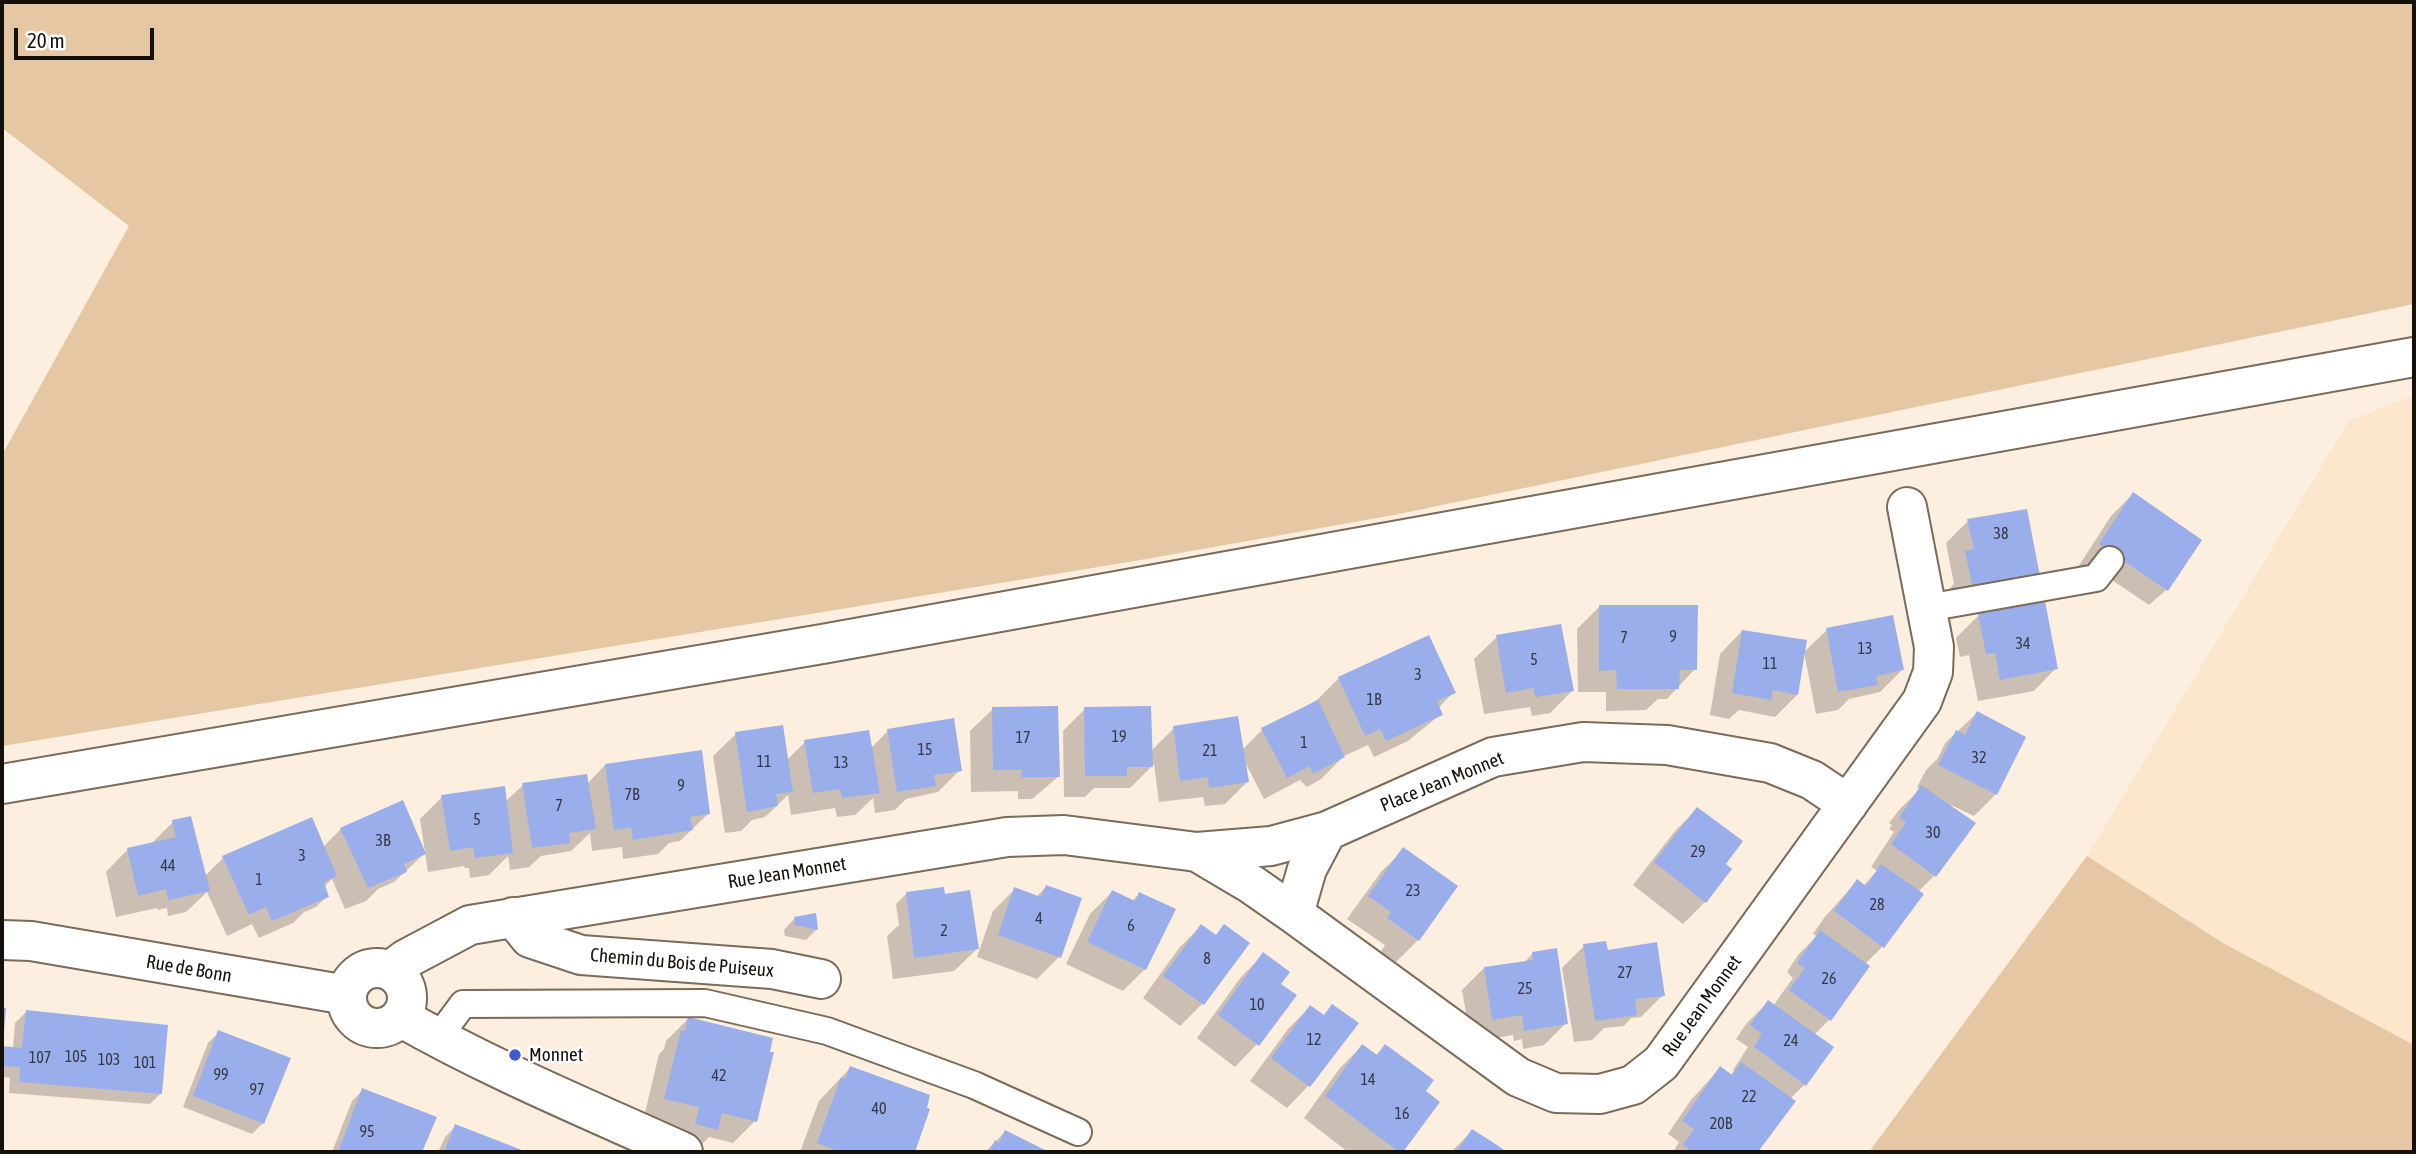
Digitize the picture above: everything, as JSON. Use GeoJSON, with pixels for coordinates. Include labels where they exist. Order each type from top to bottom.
{"type":"FeatureCollection","features":[{"type":"Feature","properties":{"kind":"street"},"geometry":{"type":"LineString","coordinates":[[8,783],[828,643],[2414,357]]}},
{"type":"Feature","properties":{"kind":"street","name":"Rue Jean Monnet"},"geometry":{"type":"LineString","coordinates":[[1197,852],[1251,884],[1294,914],[1518,1077],[1556,1093],[1600,1094],[1633,1085],[1661,1063],[1922,701],[1933,672],[1934,647],[1907,507]]}},
{"type":"Feature","properties":{"kind":"street","name":"Place Jean Monnet"},"geometry":{"type":"LineString","coordinates":[[1328,831],[1493,757],[1583,741],[1667,745],[1770,763],[1812,780],[1848,804]]}},
{"type":"Feature","properties":{"kind":"street"},"geometry":{"type":"LineString","coordinates":[[1294,914],[1307,869],[1328,831]]}},
{"type":"Feature","properties":{"kind":"street","name":"Rue Jean Monnet"},"geometry":{"type":"LineString","coordinates":[[390,971],[406,959],[470,925],[1007,837],[1064,835],[1197,852],[1271,846],[1328,831]]}},
{"type":"Feature","properties":{"kind":"street","name":"Chemin du Bois de Puiseux"},"geometry":{"type":"LineString","coordinates":[[513,917],[530,938],[581,955],[772,969],[821,979]]}},
{"type":"Feature","properties":{"kind":"street","name":"Rue de Bonn"},"geometry":{"type":"LineString","coordinates":[[11,936],[346,995]]}},
{"type":"Feature","properties":{"kind":"street"},"geometry":{"type":"LineString","coordinates":[[381,968],[390,971],[404,984],[406,992],[407,1001],[400,1017],[384,1027],[365,1026],[351,1014],[346,995],[354,977],[362,971],[381,968]]}},
{"type":"Feature","properties":{"kind":"street"},"geometry":{"type":"LineString","coordinates":[[400,1017],[437,1039],[511,1075],[683,1152]]}},
{"type":"Feature","properties":{"kind":"lane"},"geometry":{"type":"LineString","coordinates":[[1927,608],[2096,578],[2110,560]]}},
{"type":"Feature","properties":{"kind":"lane"},"geometry":{"type":"LineString","coordinates":[[437,1039],[463,1004],[705,1003],[827,1031],[974,1085],[1078,1132]]}},
{"type":"Feature","properties":{"kind":"shaded area"},"geometry":{"type":"Polygon","coordinates":[[[2,2],[2414,2],[2414,304],[1394,515],[1129,562],[2,746],[2,455],[129,226],[2,128],[2,2]]]}},
{"type":"Feature","properties":{"kind":"shaded area"},"geometry":{"type":"Polygon","coordinates":[[[2414,395],[2414,1045],[2223,943],[2087,856],[2349,421],[2414,395]]]}},
{"type":"Feature","properties":{"kind":"shaded area"},"geometry":{"type":"Polygon","coordinates":[[[2087,856],[2223,943],[2414,1045],[2414,1152],[1869,1152],[2087,856]]]}},
{"type":"Feature","properties":{"kind":"building"},"geometry":{"type":"Polygon","coordinates":[[[2133,492],[2202,540],[2168,591],[2099,544],[2133,492]]]}},
{"type":"Feature","properties":{"kind":"building"},"geometry":{"type":"Polygon","coordinates":[[[2027,509],[2040,576],[1973,589],[1965,551],[1974,549],[1967,519],[2027,509]]]}},
{"type":"Feature","properties":{"kind":"building"},"geometry":{"type":"Polygon","coordinates":[[[2045,601],[2058,669],[2000,680],[1995,653],[1986,654],[1978,614],[2045,601]]]}},
{"type":"Feature","properties":{"kind":"building"},"geometry":{"type":"Polygon","coordinates":[[[1599,605],[1698,605],[1697,670],[1680,670],[1679,689],[1617,689],[1616,670],[1599,671],[1599,605]]]}},
{"type":"Feature","properties":{"kind":"building"},"geometry":{"type":"Polygon","coordinates":[[[1893,615],[1904,670],[1876,676],[1878,685],[1838,692],[1826,628],[1893,615]]]}},
{"type":"Feature","properties":{"kind":"building"},"geometry":{"type":"Polygon","coordinates":[[[1561,624],[1574,691],[1536,697],[1533,688],[1506,693],[1496,635],[1561,624]]]}},
{"type":"Feature","properties":{"kind":"building"},"geometry":{"type":"Polygon","coordinates":[[[1742,630],[1807,640],[1798,695],[1773,690],[1771,700],[1732,693],[1742,630]]]}},
{"type":"Feature","properties":{"kind":"building"},"geometry":{"type":"Polygon","coordinates":[[[1429,635],[1456,693],[1437,701],[1443,715],[1386,741],[1380,729],[1365,736],[1338,677],[1429,635]]]}},
{"type":"Feature","properties":{"kind":"building"},"geometry":{"type":"Polygon","coordinates":[[[1318,700],[1345,757],[1313,774],[1310,766],[1287,778],[1261,728],[1318,700]]]}},
{"type":"Feature","properties":{"kind":"building"},"geometry":{"type":"Polygon","coordinates":[[[1058,706],[1060,777],[1021,777],[1022,770],[993,770],[992,707],[1058,706]]]}},
{"type":"Feature","properties":{"kind":"building"},"geometry":{"type":"Polygon","coordinates":[[[1151,706],[1153,767],[1127,767],[1127,776],[1085,776],[1084,707],[1151,706]]]}},
{"type":"Feature","properties":{"kind":"building"},"geometry":{"type":"Polygon","coordinates":[[[1977,711],[2026,737],[1997,795],[1938,765],[1956,730],[1965,735],[1977,711]]]}},
{"type":"Feature","properties":{"kind":"building"},"geometry":{"type":"Polygon","coordinates":[[[1238,716],[1249,782],[1209,788],[1208,777],[1180,781],[1173,726],[1238,716]]]}},
{"type":"Feature","properties":{"kind":"building"},"geometry":{"type":"Polygon","coordinates":[[[954,718],[962,771],[934,775],[936,786],[897,792],[887,729],[954,718]]]}},
{"type":"Feature","properties":{"kind":"building"},"geometry":{"type":"Polygon","coordinates":[[[783,725],[793,792],[776,794],[778,806],[747,812],[735,732],[783,725]]]}},
{"type":"Feature","properties":{"kind":"building"},"geometry":{"type":"Polygon","coordinates":[[[869,730],[880,793],[842,798],[840,789],[813,793],[804,740],[869,730]]]}},
{"type":"Feature","properties":{"kind":"building"},"geometry":{"type":"Polygon","coordinates":[[[702,750],[710,814],[690,817],[693,830],[633,840],[631,827],[614,830],[605,764],[702,750]]]}},
{"type":"Feature","properties":{"kind":"building"},"geometry":{"type":"Polygon","coordinates":[[[587,774],[596,829],[569,833],[570,843],[532,848],[522,783],[587,774]]]}},
{"type":"Feature","properties":{"kind":"building"},"geometry":{"type":"Polygon","coordinates":[[[1921,785],[1976,823],[1936,877],[1891,844],[1906,822],[1899,818],[1921,785]]]}},
{"type":"Feature","properties":{"kind":"building"},"geometry":{"type":"Polygon","coordinates":[[[505,786],[513,853],[475,858],[473,847],[450,851],[441,795],[505,786]]]}},
{"type":"Feature","properties":{"kind":"building"},"geometry":{"type":"Polygon","coordinates":[[[403,800],[426,854],[404,864],[407,872],[368,888],[340,828],[403,800]]]}},
{"type":"Feature","properties":{"kind":"building"},"geometry":{"type":"Polygon","coordinates":[[[1697,807],[1743,841],[1726,864],[1732,869],[1706,903],[1654,862],[1697,807]]]}},
{"type":"Feature","properties":{"kind":"building"},"geometry":{"type":"Polygon","coordinates":[[[191,816],[210,891],[168,900],[166,889],[138,896],[127,848],[176,837],[172,820],[191,816]]]}},
{"type":"Feature","properties":{"kind":"building"},"geometry":{"type":"Polygon","coordinates":[[[312,817],[337,876],[324,882],[329,897],[272,921],[266,907],[249,915],[222,856],[312,817]]]}},
{"type":"Feature","properties":{"kind":"building"},"geometry":{"type":"Polygon","coordinates":[[[1403,847],[1458,886],[1419,941],[1387,918],[1391,912],[1368,896],[1403,847]]]}},
{"type":"Feature","properties":{"kind":"building"},"geometry":{"type":"Polygon","coordinates":[[[1881,864],[1924,894],[1884,948],[1834,911],[1857,879],[1866,886],[1881,864]]]}},
{"type":"Feature","properties":{"kind":"building"},"geometry":{"type":"Polygon","coordinates":[[[1046,885],[1082,898],[1061,958],[998,935],[1014,887],[1041,897],[1046,885]]]}},
{"type":"Feature","properties":{"kind":"building"},"geometry":{"type":"Polygon","coordinates":[[[944,887],[945,894],[970,890],[979,949],[914,958],[906,892],[944,887]]]}},
{"type":"Feature","properties":{"kind":"building"},"geometry":{"type":"Polygon","coordinates":[[[1112,890],[1135,901],[1139,892],[1176,909],[1146,970],[1087,942],[1112,890]]]}},
{"type":"Feature","properties":{"kind":"building"},"geometry":{"type":"Polygon","coordinates":[[[816,913],[818,930],[795,925],[794,917],[816,913]]]}},
{"type":"Feature","properties":{"kind":"building"},"geometry":{"type":"Polygon","coordinates":[[[1201,924],[1216,935],[1224,924],[1250,943],[1204,1005],[1163,976],[1201,924]]]}},
{"type":"Feature","properties":{"kind":"building"},"geometry":{"type":"Polygon","coordinates":[[[1820,930],[1870,966],[1831,1021],[1789,990],[1805,968],[1797,963],[1820,930]]]}},
{"type":"Feature","properties":{"kind":"building"},"geometry":{"type":"Polygon","coordinates":[[[1606,941],[1608,950],[1657,942],[1665,996],[1635,999],[1637,1015],[1595,1021],[1583,944],[1606,941]]]}},
{"type":"Feature","properties":{"kind":"building"},"geometry":{"type":"Polygon","coordinates":[[[1557,948],[1568,1024],[1524,1031],[1522,1015],[1492,1020],[1484,967],[1533,960],[1532,952],[1557,948]]]}},
{"type":"Feature","properties":{"kind":"building"},"geometry":{"type":"Polygon","coordinates":[[[1263,952],[1290,972],[1281,984],[1297,995],[1259,1046],[1218,1015],[1263,952]]]}},
{"type":"Feature","properties":{"kind":"building"},"geometry":{"type":"Polygon","coordinates":[[[1768,1000],[1834,1047],[1806,1086],[1754,1047],[1762,1034],[1750,1025],[1768,1000]]]}},
{"type":"Feature","properties":{"kind":"building"},"geometry":{"type":"Polygon","coordinates":[[[1332,1004],[1359,1023],[1310,1087],[1271,1058],[1310,1005],[1324,1015],[1332,1004]]]}},
{"type":"Feature","properties":{"kind":"building"},"geometry":{"type":"Polygon","coordinates":[[[2,1008],[6,1008],[4,1033],[2,1033],[2,1008]]]}},
{"type":"Feature","properties":{"kind":"building"},"geometry":{"type":"Polygon","coordinates":[[[26,1010],[168,1025],[162,1094],[19,1082],[20,1067],[2,1066],[2,1046],[22,1048],[26,1010]]]}},
{"type":"Feature","properties":{"kind":"building"},"geometry":{"type":"Polygon","coordinates":[[[688,1017],[773,1038],[770,1052],[774,1052],[757,1122],[722,1113],[718,1130],[695,1124],[699,1107],[664,1099],[681,1030],[685,1031],[688,1017]]]}},
{"type":"Feature","properties":{"kind":"building"},"geometry":{"type":"Polygon","coordinates":[[[218,1030],[291,1058],[264,1124],[193,1096],[218,1030]]]}},
{"type":"Feature","properties":{"kind":"building"},"geometry":{"type":"Polygon","coordinates":[[[1362,1044],[1377,1055],[1385,1044],[1434,1080],[1426,1091],[1440,1102],[1403,1152],[1399,1152],[1325,1096],[1362,1044]]]}},
{"type":"Feature","properties":{"kind":"building"},"geometry":{"type":"Polygon","coordinates":[[[1741,1062],[1796,1101],[1758,1152],[1694,1152],[1683,1145],[1694,1129],[1682,1121],[1720,1066],[1732,1075],[1741,1062]]]}},
{"type":"Feature","properties":{"kind":"building"},"geometry":{"type":"Polygon","coordinates":[[[850,1066],[930,1095],[927,1108],[930,1109],[915,1152],[841,1152],[817,1143],[841,1077],[845,1079],[850,1066]]]}},
{"type":"Feature","properties":{"kind":"building"},"geometry":{"type":"Polygon","coordinates":[[[362,1088],[437,1117],[422,1152],[338,1152],[362,1088]]]}},
{"type":"Feature","properties":{"kind":"building"},"geometry":{"type":"Polygon","coordinates":[[[455,1124],[527,1152],[444,1152],[455,1124]]]}},
{"type":"Feature","properties":{"kind":"building"},"geometry":{"type":"Polygon","coordinates":[[[1472,1129],[1494,1143],[1507,1152],[1456,1152],[1472,1129]]]}},
{"type":"Feature","properties":{"kind":"building"},"geometry":{"type":"Polygon","coordinates":[[[1005,1130],[1049,1152],[989,1152],[995,1140],[999,1143],[1005,1130]]]}},
{"type":"Feature","properties":{"kind":"place","name":"Monnet"},"geometry":{"type":"Point","coordinates":[515,1055]}}]}
